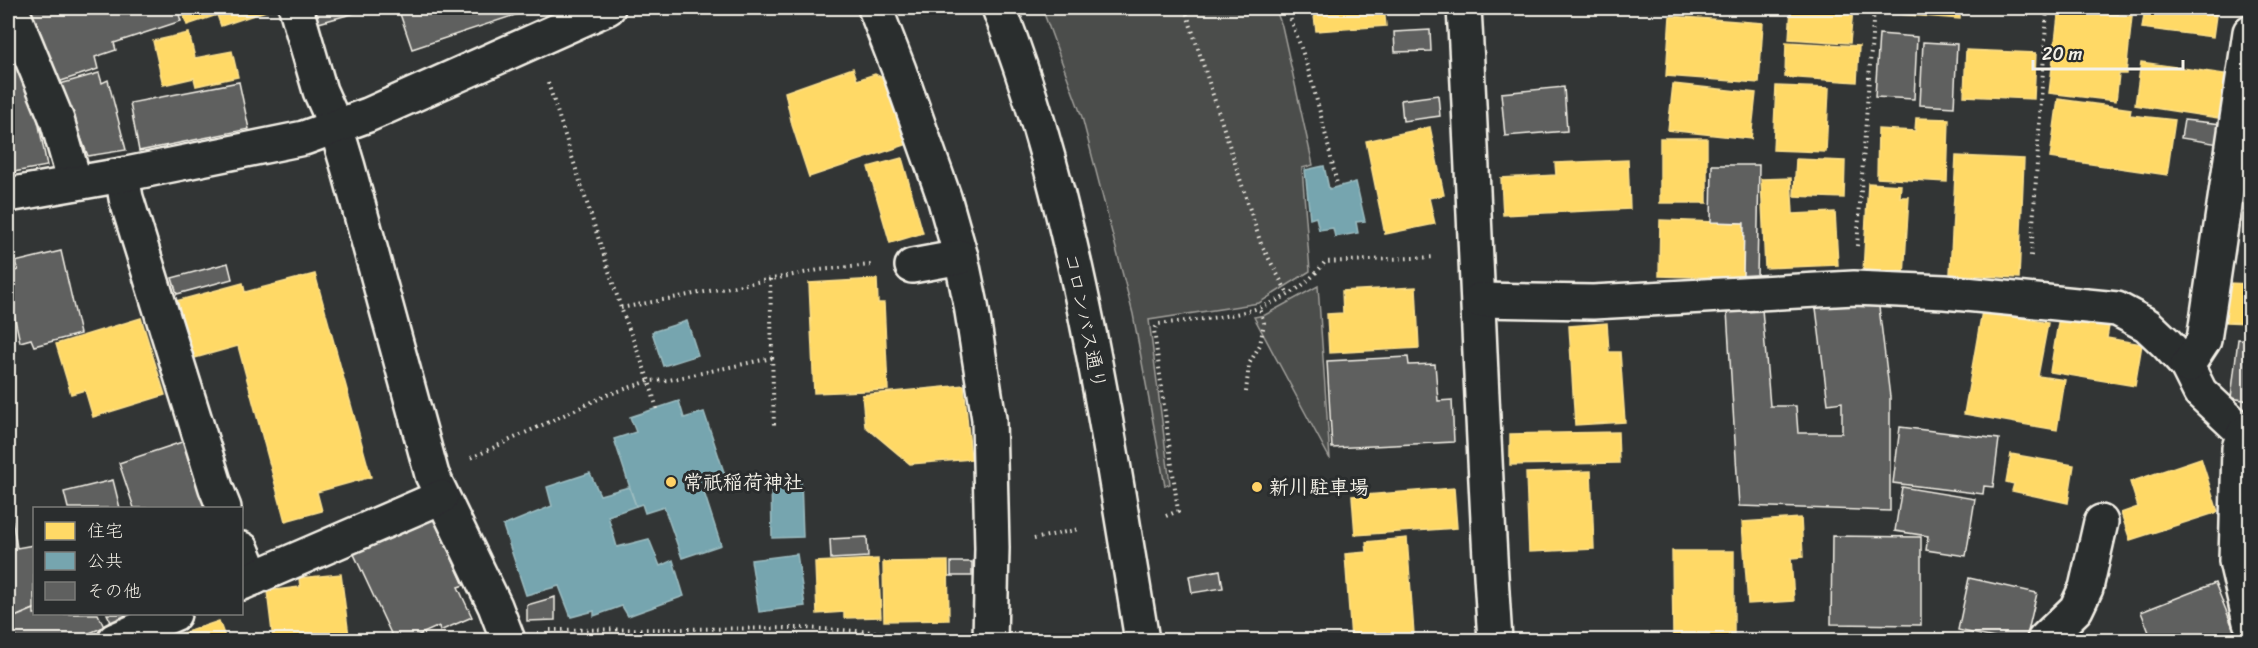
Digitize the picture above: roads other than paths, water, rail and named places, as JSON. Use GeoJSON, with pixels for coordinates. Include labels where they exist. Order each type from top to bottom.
{"type":"FeatureCollection","features":[{"type":"Feature","properties":{"kind":"street"},"geometry":{"type":"LineString","coordinates":[[12,8],[57,120],[75,183]]}},
{"type":"Feature","properties":{"kind":"street"},"geometry":{"type":"LineString","coordinates":[[296,8],[320,91],[336,127],[437,486],[507,637]]}},
{"type":"Feature","properties":{"kind":"street"},"geometry":{"type":"LineString","coordinates":[[8,195],[122,175],[304,138],[368,115],[534,39],[608,8]]}},
{"type":"Feature","properties":{"kind":"street"},"geometry":{"type":"LineString","coordinates":[[875,8],[944,197],[961,257],[971,305],[989,420],[992,548],[990,640]]}},
{"type":"Feature","properties":{"kind":"street","name":"コロンバス通り"},"geometry":{"type":"LineString","coordinates":[[999,8],[1014,48],[1054,178],[1083,305],[1124,523],[1142,640]]}},
{"type":"Feature","properties":{"kind":"street"},"geometry":{"type":"LineString","coordinates":[[1464,8],[1479,300],[1487,519],[1495,640]]}},
{"type":"Feature","properties":{"kind":"street"},"geometry":{"type":"LineString","coordinates":[[2187,366],[2204,340],[2250,35]]}},
{"type":"Feature","properties":{"kind":"street"},"geometry":{"type":"LineString","coordinates":[[122,175],[126,198],[224,507]]}},
{"type":"Feature","properties":{"kind":"street"},"geometry":{"type":"LineString","coordinates":[[912,266],[961,257]]}},
{"type":"Feature","properties":{"kind":"street"},"geometry":{"type":"LineString","coordinates":[[1479,300],[1593,302],[1854,288],[2028,299],[2117,309],[2147,325],[2187,366],[2200,393],[2247,436],[2239,448],[2235,551],[2239,580],[2250,622]]}},
{"type":"Feature","properties":{"kind":"street"},"geometry":{"type":"LineString","coordinates":[[246,570],[437,486]]}},
{"type":"Feature","properties":{"kind":"street"},"geometry":{"type":"LineString","coordinates":[[2044,640],[2076,609],[2086,588],[2102,522]]}},
{"type":"Feature","properties":{"kind":"street"},"geometry":{"type":"LineString","coordinates":[[123,639],[172,615]]}},
{"type":"Feature","properties":{"kind":"place","name":"常祇稲荷神社"},"geometry":{"type":"Point","coordinates":[671,482]}},
{"type":"Feature","properties":{"kind":"place","name":"新川駐車場"},"geometry":{"type":"Point","coordinates":[1257,487]}}]}
